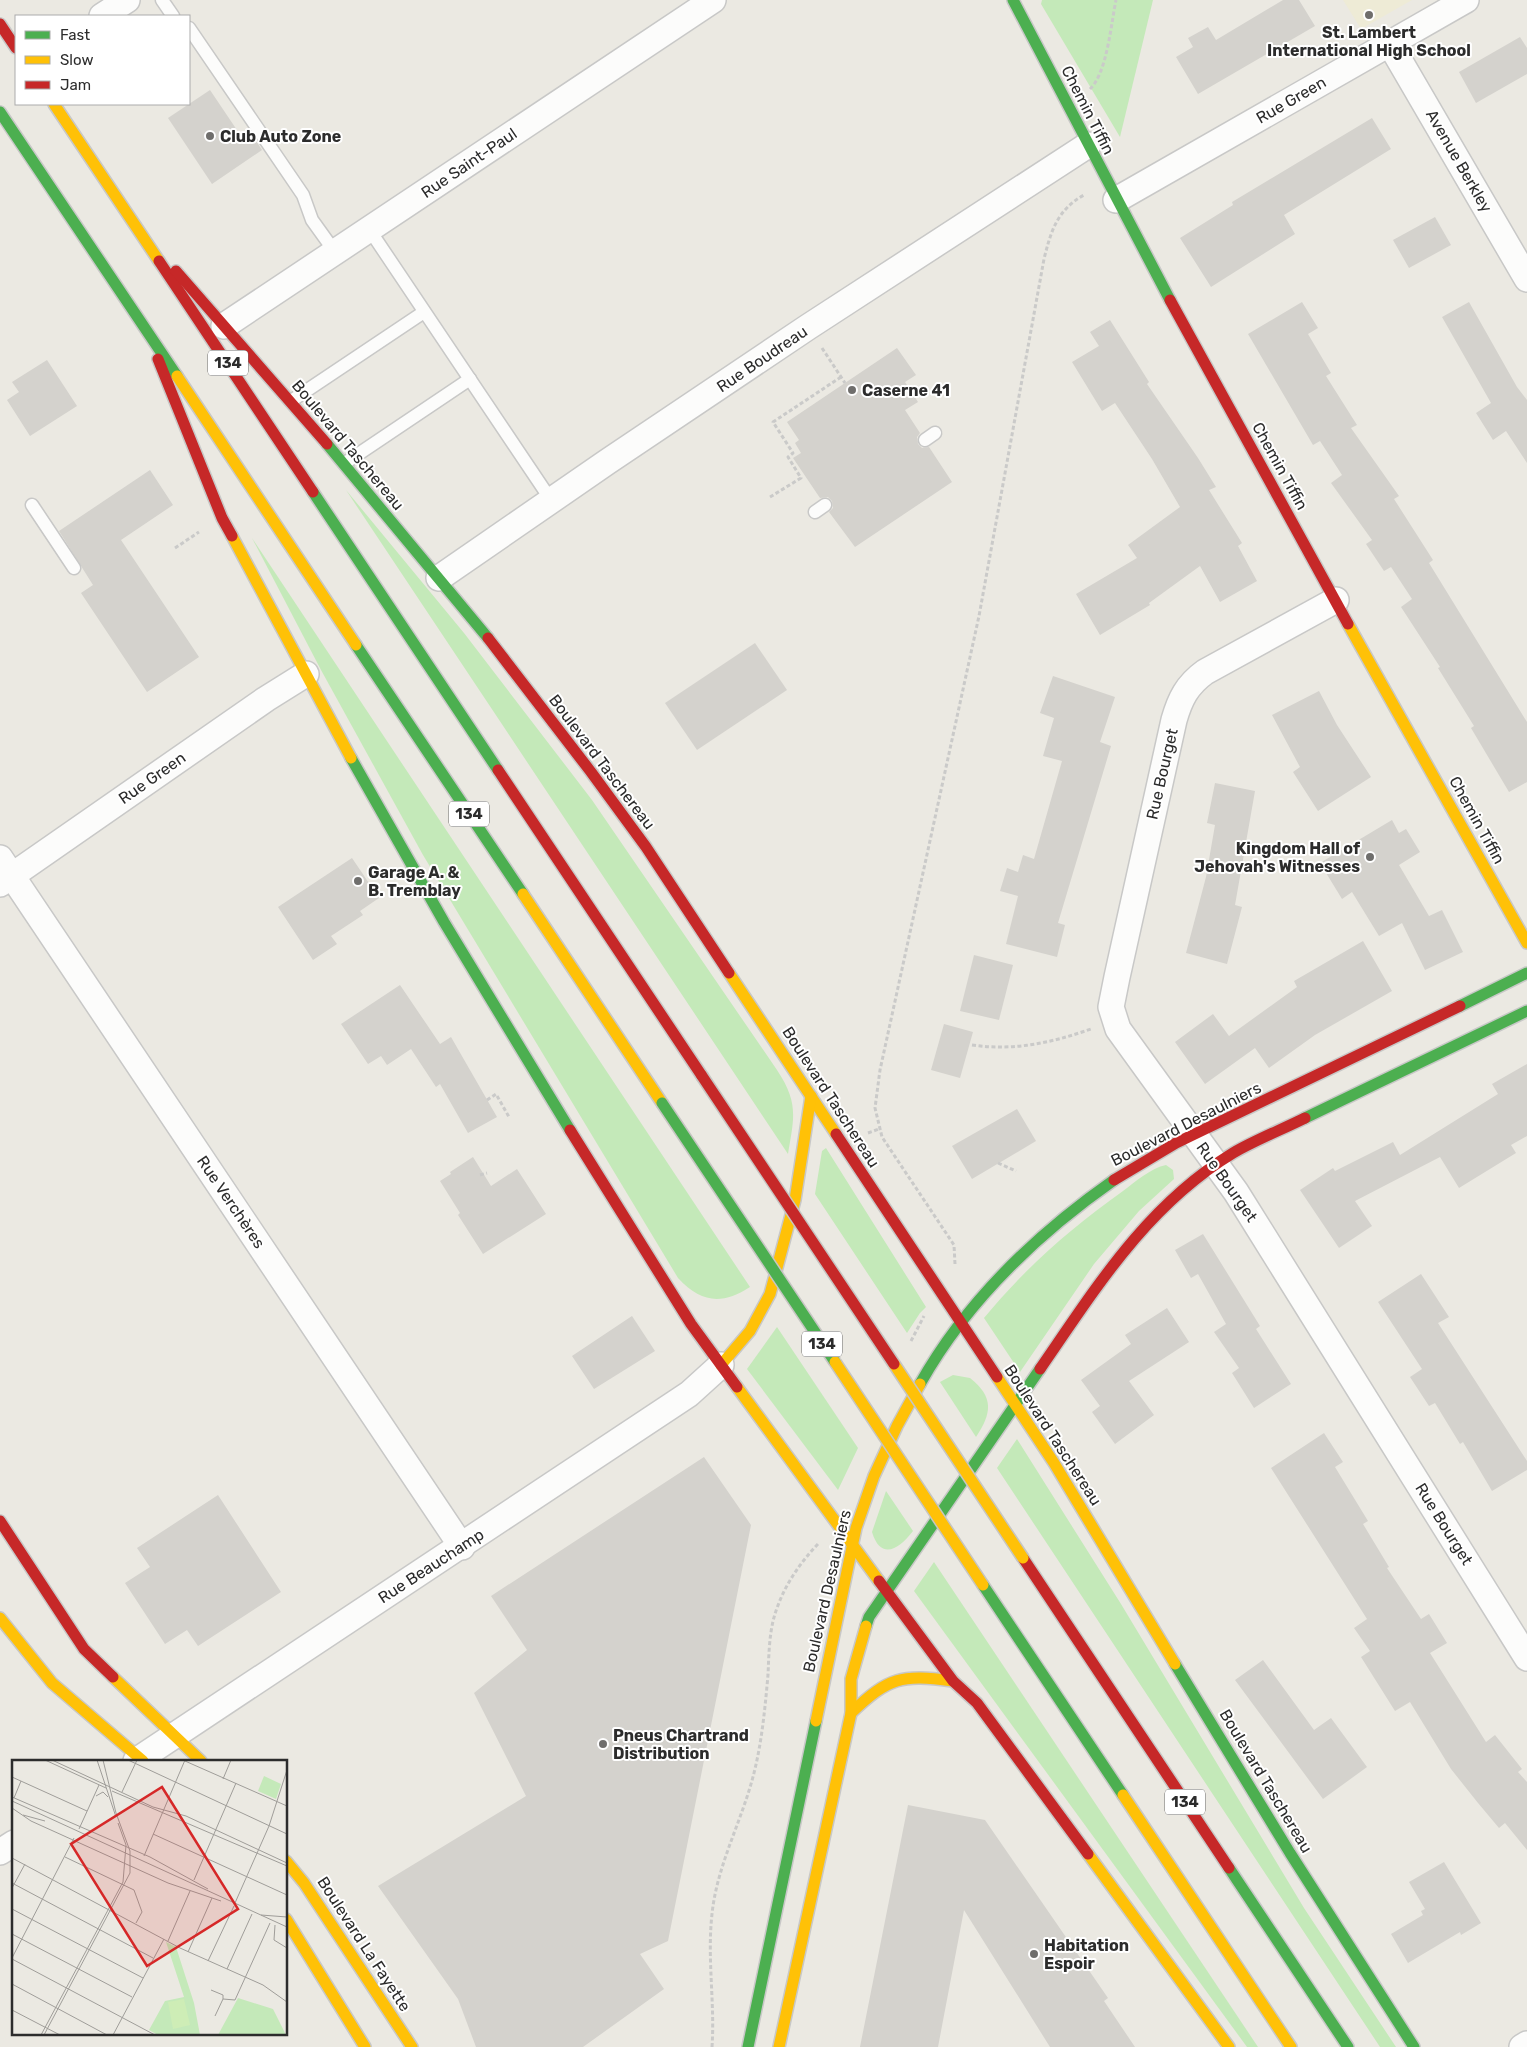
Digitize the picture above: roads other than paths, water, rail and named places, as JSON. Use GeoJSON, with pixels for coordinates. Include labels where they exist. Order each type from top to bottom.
{"type":"FeatureCollection","features":[{"type":"Feature","properties":{"kind":"main road","name":"Chemin Tiffin"},"geometry":{"type":"LineString","coordinates":[[1013,0],[1116,200],[1527,943]]}},
{"type":"Feature","properties":{"kind":"main road"},"geometry":{"type":"LineString","coordinates":[[0,24],[15,46]]}},
{"type":"Feature","properties":{"kind":"main road","name":"Boulevard Taschereau"},"geometry":{"type":"LineString","coordinates":[[55,105],[1348,2047]]}},
{"type":"Feature","properties":{"kind":"main road","name":"134"},"geometry":{"type":"LineString","coordinates":[[0,112],[144,325],[1291,2047]]}},
{"type":"Feature","properties":{"kind":"main road","name":"Boulevard Taschereau"},"geometry":{"type":"LineString","coordinates":[[136,226],[345,463],[537,701],[621,812],[811,1096],[960,1324],[1059,1470],[1290,1853],[1414,2047]]}},
{"type":"Feature","properties":{"kind":"main road"},"geometry":{"type":"LineString","coordinates":[[144,325],[222,518],[368,790],[638,1243],[721,1365],[887,1592],[953,1681],[977,1703],[1229,2047]]}},
{"type":"Feature","properties":{"kind":"main road","name":"Boulevard Desaulniers"},"geometry":{"type":"LineString","coordinates":[[748,2047],[852,1544],[864,1503],[893,1432],[920,1382],[960,1324],[1025,1251],[1053,1226],[1113,1180],[1194,1135],[1527,973]]}},
{"type":"Feature","properties":{"kind":"main road"},"geometry":{"type":"LineString","coordinates":[[779,2047],[851,1713],[851,1679],[869,1617],[1126,1246],[1160,1210],[1216,1164],[1251,1144],[1527,1011]]}},
{"type":"Feature","properties":{"kind":"main road"},"geometry":{"type":"LineString","coordinates":[[721,1365],[750,1330],[770,1294],[795,1200],[811,1096]]}},
{"type":"Feature","properties":{"kind":"main road"},"geometry":{"type":"LineString","coordinates":[[0,1521],[84,1649],[200,1760]]}},
{"type":"Feature","properties":{"kind":"main road"},"geometry":{"type":"LineString","coordinates":[[0,1618],[52,1683],[140,1760]]}},
{"type":"Feature","properties":{"kind":"main road"},"geometry":{"type":"LineString","coordinates":[[851,1713],[875,1689],[893,1680],[917,1677],[953,1681]]}},
{"type":"Feature","properties":{"kind":"main road","name":"Boulevard La Fayette"},"geometry":{"type":"LineString","coordinates":[[288,1863],[304,1883],[412,2047]]}},
{"type":"Feature","properties":{"kind":"main road"},"geometry":{"type":"LineString","coordinates":[[288,1922],[365,2047]]}},
{"type":"Feature","properties":{"kind":"street"},"geometry":{"type":"LineString","coordinates":[[104,15],[127,0]]}},
{"type":"Feature","properties":{"kind":"street","name":"Rue Saint-Paul"},"geometry":{"type":"LineString","coordinates":[[224,326],[714,0]]}},
{"type":"Feature","properties":{"kind":"street","name":"Rue Green"},"geometry":{"type":"LineString","coordinates":[[1116,200],[1466,0]]}},
{"type":"Feature","properties":{"kind":"street","name":"Avenue Berkley"},"geometry":{"type":"LineString","coordinates":[[1390,44],[1527,279]]}},
{"type":"Feature","properties":{"kind":"street","name":"Rue Boudreau"},"geometry":{"type":"LineString","coordinates":[[439,578],[551,500],[808,327],[1088,145]]}},
{"type":"Feature","properties":{"kind":"street","name":"Rue Bourget"},"geometry":{"type":"LineString","coordinates":[[1336,600],[1205,672],[1192,682],[1182,695],[1174,720],[1112,1000],[1114,1022],[1236,1192],[1527,1658]]}},
{"type":"Feature","properties":{"kind":"street","name":"Rue Green"},"geometry":{"type":"LineString","coordinates":[[4,872],[306,674]]}},
{"type":"Feature","properties":{"kind":"street","name":"Rue Verchères"},"geometry":{"type":"LineString","coordinates":[[4,872],[462,1547]]}},
{"type":"Feature","properties":{"kind":"street","name":"Rue Beauchamp"},"geometry":{"type":"LineString","coordinates":[[140,1760],[689,1394],[721,1365]]}},
{"type":"Feature","properties":{"kind":"street"},"geometry":{"type":"LineString","coordinates":[[0,1852],[12,1844]]}},
{"type":"Feature","properties":{"kind":"street"},"geometry":{"type":"LineString","coordinates":[[1522,2047],[1527,2044]]}},
{"type":"Feature","properties":{"kind":"lane"},"geometry":{"type":"LineString","coordinates":[[162,0],[172,15]]}},
{"type":"Feature","properties":{"kind":"lane"},"geometry":{"type":"LineString","coordinates":[[190,29],[303,195],[312,220],[335,252]]}},
{"type":"Feature","properties":{"kind":"lane"},"geometry":{"type":"LineString","coordinates":[[369,229],[551,500]]}},
{"type":"Feature","properties":{"kind":"lane"},"geometry":{"type":"LineString","coordinates":[[291,401],[424,312]]}},
{"type":"Feature","properties":{"kind":"lane"},"geometry":{"type":"LineString","coordinates":[[345,463],[470,379]]}},
{"type":"Feature","properties":{"kind":"lane"},"geometry":{"type":"LineString","coordinates":[[32,505],[74,568]]}},
{"type":"Feature","properties":{"kind":"place","name":"St. Lambert International High School"},"geometry":{"type":"Point","coordinates":[1369,15]}},
{"type":"Feature","properties":{"kind":"place","name":"Club Auto Zone"},"geometry":{"type":"Point","coordinates":[210,136]}},
{"type":"Feature","properties":{"kind":"place","name":"Caserne 41"},"geometry":{"type":"Point","coordinates":[852,390]}},
{"type":"Feature","properties":{"kind":"place","name":"Kingdom Hall of Jehovah's Witnesses"},"geometry":{"type":"Point","coordinates":[1370,857]}},
{"type":"Feature","properties":{"kind":"place","name":"Garage A. & B. Tremblay"},"geometry":{"type":"Point","coordinates":[358,881]}},
{"type":"Feature","properties":{"kind":"place","name":"Pneus Chartrand Distribution"},"geometry":{"type":"Point","coordinates":[603,1744]}},
{"type":"Feature","properties":{"kind":"place","name":"Habitation Espoir"},"geometry":{"type":"Point","coordinates":[1034,1954]}}]}
